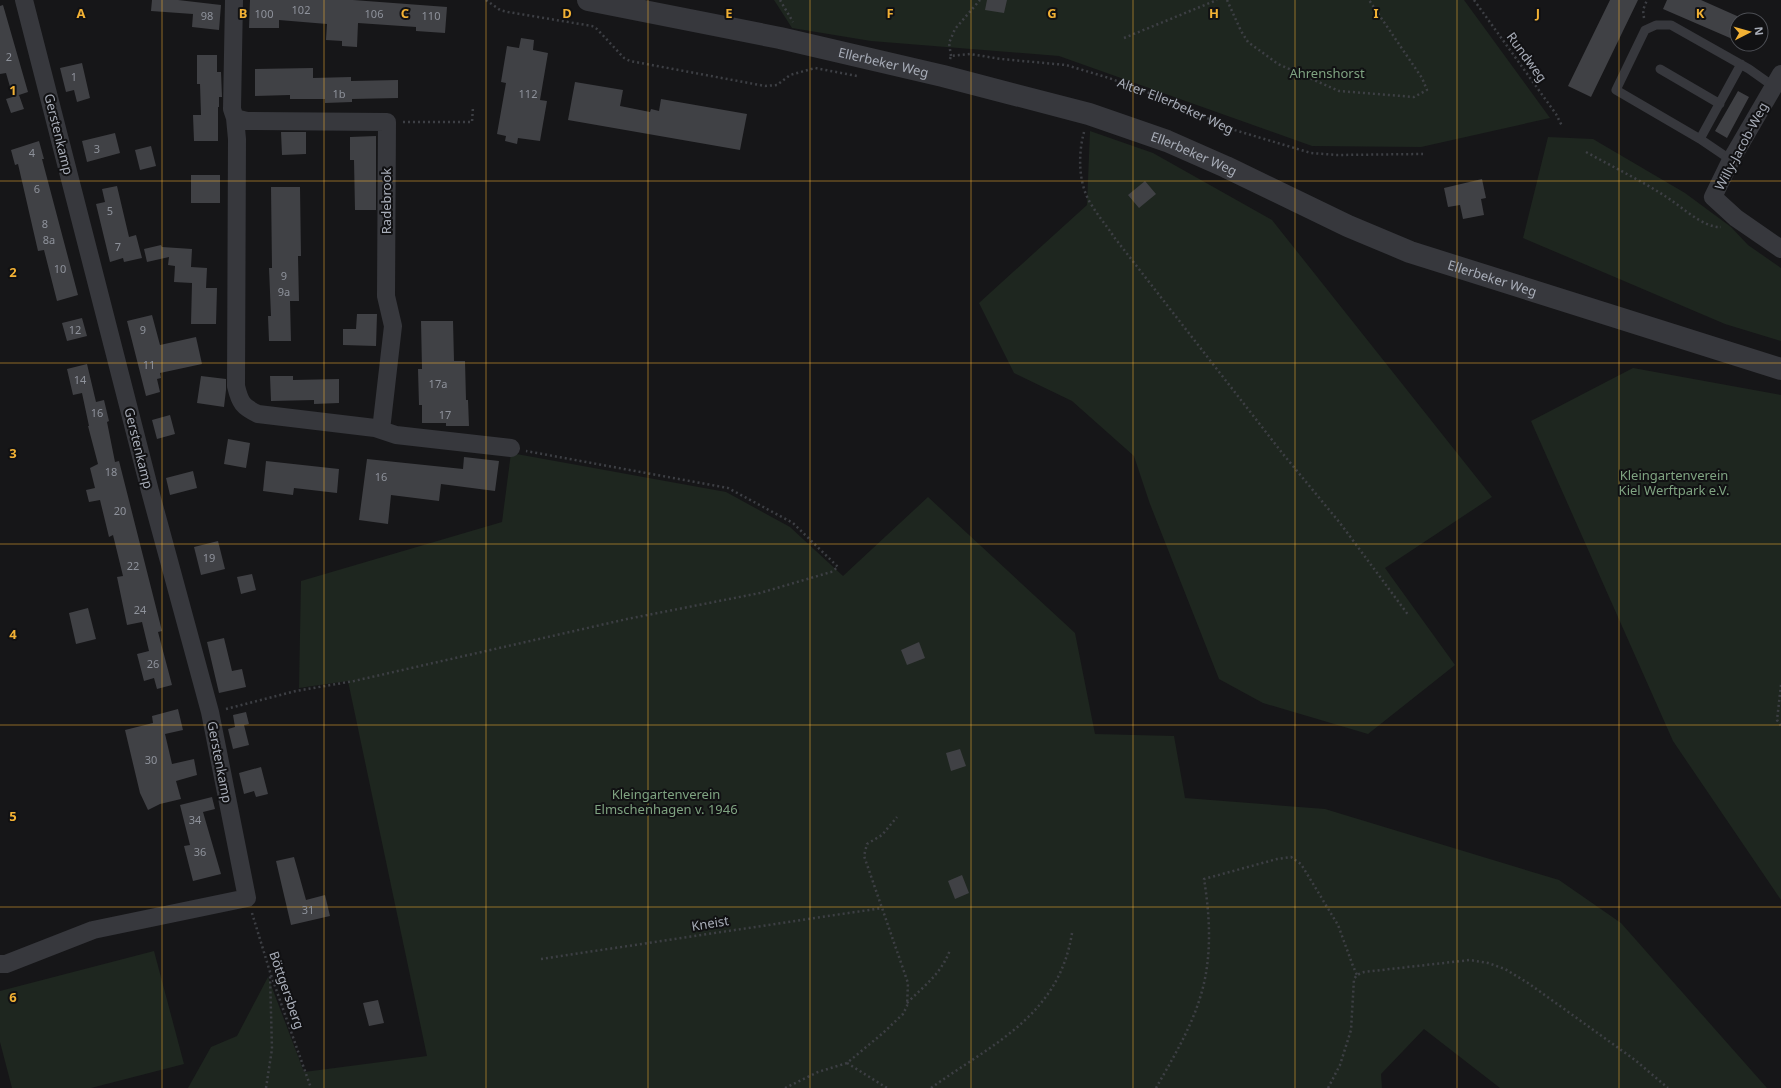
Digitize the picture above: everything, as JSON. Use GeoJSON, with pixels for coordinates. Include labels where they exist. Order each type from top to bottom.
{"type":"FeatureCollection","features":[{"type":"Feature","properties":{"kind":"street","name":"Gerstenkamp"},"geometry":{"type":"LineString","coordinates":[[24,0],[150,491],[210,712],[247,898]]}},
{"type":"Feature","properties":{"kind":"street"},"geometry":{"type":"LineString","coordinates":[[234,0],[232,109],[235,118],[237,140],[236,386],[239,400],[247,409],[258,414],[381,430],[396,435],[511,448]]}},
{"type":"Feature","properties":{"kind":"street","name":"Ellerbeker Weg"},"geometry":{"type":"LineString","coordinates":[[588,0],[780,38],[943,76],[1089,114],[1167,141],[1226,167],[1348,226],[1410,252],[1781,369]]}},
{"type":"Feature","properties":{"kind":"street","name":"Willy-Jacob-Weg"},"geometry":{"type":"LineString","coordinates":[[1736,218],[1713,198],[1731,160],[1777,80]]}},
{"type":"Feature","properties":{"kind":"street"},"geometry":{"type":"LineString","coordinates":[[235,118],[247,121],[387,122]]}},
{"type":"Feature","properties":{"kind":"street","name":"Radebrook"},"geometry":{"type":"LineString","coordinates":[[381,430],[393,326],[386,296],[387,122]]}},
{"type":"Feature","properties":{"kind":"street"},"geometry":{"type":"LineString","coordinates":[[1736,218],[1781,249]]}},
{"type":"Feature","properties":{"kind":"street"},"geometry":{"type":"LineString","coordinates":[[0,964],[6,964],[93,930],[247,898]]}},
{"type":"Feature","properties":{"kind":"lane"},"geometry":{"type":"LineString","coordinates":[[1731,160],[1700,139],[1616,90],[1645,30],[1656,24],[1671,25],[1741,64],[1777,80]]}},
{"type":"Feature","properties":{"kind":"lane"},"geometry":{"type":"LineString","coordinates":[[1700,139],[1741,64]]}},
{"type":"Feature","properties":{"kind":"lane"},"geometry":{"type":"LineString","coordinates":[[1660,69],[1720,104]]}},
{"type":"Feature","properties":{"kind":"path"},"geometry":{"type":"LineString","coordinates":[[486,0],[504,11],[592,26],[597,29],[624,58],[630,61],[765,86],[777,84],[790,74],[815,68],[862,78]]}},
{"type":"Feature","properties":{"kind":"path"},"geometry":{"type":"LineString","coordinates":[[943,76],[951,56],[949,43],[955,29],[980,0]]}},
{"type":"Feature","properties":{"kind":"path"},"geometry":{"type":"LineString","coordinates":[[1124,38],[1217,0]]}},
{"type":"Feature","properties":{"kind":"path"},"geometry":{"type":"LineString","coordinates":[[1227,0],[1241,31],[1248,42],[1278,64],[1291,70],[1338,91],[1414,97],[1427,90],[1422,78],[1369,0]]}},
{"type":"Feature","properties":{"kind":"path","name":"Rundweg"},"geometry":{"type":"LineString","coordinates":[[1474,0],[1556,114],[1562,126]]}},
{"type":"Feature","properties":{"kind":"path"},"geometry":{"type":"LineString","coordinates":[[1645,30],[1643,10],[1647,0]]}},
{"type":"Feature","properties":{"kind":"path","name":"Alter Ellerbeker Weg"},"geometry":{"type":"LineString","coordinates":[[951,56],[970,54],[1066,65],[1109,78],[1160,97],[1231,129],[1311,153],[1337,155],[1422,154]]}},
{"type":"Feature","properties":{"kind":"path"},"geometry":{"type":"LineString","coordinates":[[387,122],[472,122],[473,107]]}},
{"type":"Feature","properties":{"kind":"path"},"geometry":{"type":"LineString","coordinates":[[1089,114],[1081,142],[1080,169],[1084,187],[1090,203],[1114,237],[1244,405],[1340,523],[1409,616]]}},
{"type":"Feature","properties":{"kind":"path"},"geometry":{"type":"LineString","coordinates":[[1586,152],[1666,196],[1696,218],[1716,228],[1731,227],[1736,218]]}},
{"type":"Feature","properties":{"kind":"path"},"geometry":{"type":"LineString","coordinates":[[210,712],[626,619],[760,593],[831,572],[838,567],[793,523],[728,488],[511,448]]}},
{"type":"Feature","properties":{"kind":"path"},"geometry":{"type":"LineString","coordinates":[[1781,685],[1777,720],[1781,726]]}},
{"type":"Feature","properties":{"kind":"path"},"geometry":{"type":"LineString","coordinates":[[785,1088],[818,1072],[847,1063],[883,1034],[903,1014],[907,1003],[908,983],[864,856],[864,851],[867,844],[882,835],[897,817]]}},
{"type":"Feature","properties":{"kind":"path"},"geometry":{"type":"LineString","coordinates":[[1156,1088],[1178,1048],[1202,992],[1206,972],[1209,935],[1204,879],[1276,859],[1291,857],[1301,864],[1338,925],[1357,975]]}},
{"type":"Feature","properties":{"kind":"path","name":"Böttgersberg"},"geometry":{"type":"LineString","coordinates":[[247,898],[270,972],[311,1088]]}},
{"type":"Feature","properties":{"kind":"path","name":"Kneist"},"geometry":{"type":"LineString","coordinates":[[541,959],[882,908]]}},
{"type":"Feature","properties":{"kind":"path"},"geometry":{"type":"LineString","coordinates":[[931,1088],[1003,1039],[1021,1025],[1034,1012],[1051,991],[1067,957],[1072,933]]}},
{"type":"Feature","properties":{"kind":"path"},"geometry":{"type":"LineString","coordinates":[[907,1003],[938,974],[950,950]]}},
{"type":"Feature","properties":{"kind":"path"},"geometry":{"type":"LineString","coordinates":[[1328,1088],[1340,1065],[1351,1030],[1354,979],[1357,975],[1370,971],[1470,960],[1488,963],[1505,969],[1528,983],[1604,1038],[1668,1088]]}},
{"type":"Feature","properties":{"kind":"path"},"geometry":{"type":"LineString","coordinates":[[266,1088],[272,1049],[270,972]]}},
{"type":"Feature","properties":{"kind":"path"},"geometry":{"type":"LineString","coordinates":[[847,1063],[887,1088]]}},
{"type":"Feature","properties":{"kind":"green space","name":"Ahrenshorst"},"geometry":{"type":"Polygon","coordinates":[[[774,0],[1464,0],[1550,118],[1421,147],[1312,146],[1059,56],[871,41],[792,28],[774,0]]]}},
{"type":"Feature","properties":{"kind":"green space"},"geometry":{"type":"Polygon","coordinates":[[[1090,131],[1153,153],[1272,220],[1492,497],[1385,568],[1455,665],[1368,734],[1263,703],[1219,679],[1150,504],[1134,456],[1072,401],[1014,373],[979,303],[1087,205],[1090,131]]]}},
{"type":"Feature","properties":{"kind":"green space"},"geometry":{"type":"Polygon","coordinates":[[[1548,137],[1593,139],[1685,193],[1731,227],[1748,245],[1781,268],[1781,341],[1725,324],[1523,238],[1548,137]]]}},
{"type":"Feature","properties":{"kind":"green space","name":"Kleingartenverein Kiel Werftpark e.V."},"geometry":{"type":"Polygon","coordinates":[[[1633,368],[1781,395],[1781,900],[1673,741],[1531,421],[1633,368]]]}},
{"type":"Feature","properties":{"kind":"green space","name":"Kleingartenverein Elmschenhagen v. 1946"},"geometry":{"type":"Polygon","coordinates":[[[511,453],[726,492],[790,527],[843,576],[928,497],[1075,633],[1095,734],[1174,736],[1185,798],[1325,809],[1559,880],[1621,923],[1767,1088],[1500,1088],[1424,1029],[1381,1074],[1382,1088],[188,1088],[211,1047],[237,1036],[268,977],[304,1072],[427,1056],[348,681],[299,688],[301,581],[502,522],[511,453]]]}},
{"type":"Feature","properties":{"kind":"green space"},"geometry":{"type":"Polygon","coordinates":[[[154,951],[184,1064],[91,1088],[12,1088],[0,1042],[0,991],[154,951]]]}},
{"type":"Feature","properties":{"kind":"building"},"geometry":{"type":"Polygon","coordinates":[[[152,0],[178,0],[221,5],[219,30],[192,27],[193,14],[151,11],[152,0]]]}},
{"type":"Feature","properties":{"kind":"building"},"geometry":{"type":"Polygon","coordinates":[[[250,0],[353,0],[447,7],[445,33],[416,31],[416,27],[358,23],[357,47],[342,46],[342,41],[326,40],[327,24],[279,20],[279,28],[249,28],[250,0]]]}},
{"type":"Feature","properties":{"kind":"building"},"geometry":{"type":"Polygon","coordinates":[[[987,0],[1007,0],[1004,13],[985,10],[987,0]]]}},
{"type":"Feature","properties":{"kind":"building"},"geometry":{"type":"Polygon","coordinates":[[[1610,0],[1638,0],[1591,97],[1568,86],[1610,0]]]}},
{"type":"Feature","properties":{"kind":"building"},"geometry":{"type":"Polygon","coordinates":[[[1667,0],[1701,0],[1729,12],[1729,38],[1663,9],[1667,0]]]}},
{"type":"Feature","properties":{"kind":"building"},"geometry":{"type":"Polygon","coordinates":[[[3,5],[28,92],[13,97],[6,73],[0,74],[0,6],[3,5]]]}},
{"type":"Feature","properties":{"kind":"building"},"geometry":{"type":"Polygon","coordinates":[[[521,38],[534,40],[533,50],[548,53],[540,100],[547,101],[540,141],[518,138],[517,144],[505,141],[506,136],[497,134],[506,83],[501,82],[507,46],[519,48],[521,38]]]}},
{"type":"Feature","properties":{"kind":"building"},"geometry":{"type":"Polygon","coordinates":[[[197,55],[217,55],[217,72],[221,72],[222,97],[219,97],[218,107],[218,141],[194,141],[193,115],[201,115],[200,84],[197,84],[197,55]]]}},
{"type":"Feature","properties":{"kind":"building"},"geometry":{"type":"Polygon","coordinates":[[[82,63],[90,98],[77,102],[74,90],[66,92],[60,68],[82,63]]]}},
{"type":"Feature","properties":{"kind":"building"},"geometry":{"type":"Polygon","coordinates":[[[313,68],[313,78],[351,77],[351,81],[398,80],[398,98],[352,99],[352,102],[325,103],[325,99],[290,99],[290,95],[255,96],[255,69],[313,68]]]}},
{"type":"Feature","properties":{"kind":"building"},"geometry":{"type":"Polygon","coordinates":[[[575,82],[623,90],[620,106],[650,112],[651,109],[659,111],[661,99],[747,114],[740,150],[568,120],[575,82]]]}},
{"type":"Feature","properties":{"kind":"building"},"geometry":{"type":"Polygon","coordinates":[[[1738,91],[1749,97],[1727,138],[1715,131],[1738,91]]]}},
{"type":"Feature","properties":{"kind":"building"},"geometry":{"type":"Polygon","coordinates":[[[19,95],[24,109],[11,113],[6,99],[19,95]]]}},
{"type":"Feature","properties":{"kind":"building"},"geometry":{"type":"Polygon","coordinates":[[[281,132],[306,132],[306,154],[282,155],[281,132]]]}},
{"type":"Feature","properties":{"kind":"building"},"geometry":{"type":"Polygon","coordinates":[[[115,133],[120,153],[87,162],[82,141],[115,133]]]}},
{"type":"Feature","properties":{"kind":"building"},"geometry":{"type":"Polygon","coordinates":[[[376,136],[376,210],[355,210],[354,160],[350,160],[350,137],[376,136]]]}},
{"type":"Feature","properties":{"kind":"building"},"geometry":{"type":"Polygon","coordinates":[[[39,141],[44,159],[42,159],[78,295],[57,301],[44,250],[38,251],[18,164],[15,165],[11,150],[39,141]]]}},
{"type":"Feature","properties":{"kind":"building"},"geometry":{"type":"Polygon","coordinates":[[[151,146],[156,166],[140,170],[135,150],[151,146]]]}},
{"type":"Feature","properties":{"kind":"building"},"geometry":{"type":"Polygon","coordinates":[[[191,175],[220,175],[220,203],[191,203],[191,175]]]}},
{"type":"Feature","properties":{"kind":"building"},"geometry":{"type":"Polygon","coordinates":[[[1482,179],[1486,198],[1481,199],[1484,215],[1463,219],[1460,205],[1448,207],[1444,188],[1482,179]]]}},
{"type":"Feature","properties":{"kind":"building"},"geometry":{"type":"Polygon","coordinates":[[[1145,181],[1156,194],[1139,208],[1128,195],[1145,181]]]}},
{"type":"Feature","properties":{"kind":"building"},"geometry":{"type":"Polygon","coordinates":[[[117,186],[129,237],[136,235],[142,258],[124,262],[123,258],[110,262],[96,204],[105,202],[102,189],[117,186]]]}},
{"type":"Feature","properties":{"kind":"building"},"geometry":{"type":"Polygon","coordinates":[[[271,187],[300,187],[301,256],[298,256],[299,301],[290,301],[291,341],[269,341],[268,316],[271,316],[269,268],[272,268],[271,187]]]}},
{"type":"Feature","properties":{"kind":"building"},"geometry":{"type":"Polygon","coordinates":[[[161,245],[162,247],[192,249],[191,267],[207,268],[206,288],[217,288],[216,324],[191,324],[192,283],[174,282],[175,266],[168,265],[169,257],[147,262],[144,249],[161,245]]]}},
{"type":"Feature","properties":{"kind":"building"},"geometry":{"type":"Polygon","coordinates":[[[357,314],[377,314],[376,346],[343,345],[343,329],[356,329],[357,314]]]}},
{"type":"Feature","properties":{"kind":"building"},"geometry":{"type":"Polygon","coordinates":[[[152,315],[160,345],[196,337],[202,364],[160,373],[161,378],[157,379],[160,392],[146,396],[127,321],[152,315]]]}},
{"type":"Feature","properties":{"kind":"building"},"geometry":{"type":"Polygon","coordinates":[[[82,318],[87,336],[67,341],[62,323],[82,318]]]}},
{"type":"Feature","properties":{"kind":"building"},"geometry":{"type":"Polygon","coordinates":[[[421,321],[453,321],[454,361],[465,361],[466,400],[468,400],[469,426],[446,426],[446,423],[422,423],[422,405],[419,405],[418,369],[422,369],[421,321]]]}},
{"type":"Feature","properties":{"kind":"building"},"geometry":{"type":"Polygon","coordinates":[[[87,364],[96,402],[104,400],[109,421],[107,422],[115,462],[119,461],[162,631],[158,632],[172,685],[157,689],[154,678],[144,681],[137,654],[149,651],[142,622],[127,625],[117,577],[123,576],[113,535],[109,537],[100,500],[89,502],[86,490],[95,488],[90,468],[98,464],[88,426],[82,393],[73,395],[67,369],[87,364]]]}},
{"type":"Feature","properties":{"kind":"building"},"geometry":{"type":"Polygon","coordinates":[[[201,376],[226,379],[224,407],[197,403],[201,376]]]}},
{"type":"Feature","properties":{"kind":"building"},"geometry":{"type":"Polygon","coordinates":[[[270,376],[293,376],[293,380],[339,379],[339,403],[314,404],[314,400],[271,401],[270,376]]]}},
{"type":"Feature","properties":{"kind":"building"},"geometry":{"type":"Polygon","coordinates":[[[170,415],[175,434],[157,439],[152,420],[170,415]]]}},
{"type":"Feature","properties":{"kind":"building"},"geometry":{"type":"Polygon","coordinates":[[[228,439],[250,443],[246,468],[224,464],[228,439]]]}},
{"type":"Feature","properties":{"kind":"building"},"geometry":{"type":"Polygon","coordinates":[[[464,457],[499,461],[495,491],[441,484],[439,501],[391,495],[388,524],[359,520],[367,459],[463,469],[464,457]]]}},
{"type":"Feature","properties":{"kind":"building"},"geometry":{"type":"Polygon","coordinates":[[[266,461],[339,469],[337,493],[294,488],[293,495],[263,491],[266,461]]]}},
{"type":"Feature","properties":{"kind":"building"},"geometry":{"type":"Polygon","coordinates":[[[193,471],[197,488],[170,495],[166,478],[193,471]]]}},
{"type":"Feature","properties":{"kind":"building"},"geometry":{"type":"Polygon","coordinates":[[[218,541],[225,569],[201,575],[194,547],[218,541]]]}},
{"type":"Feature","properties":{"kind":"building"},"geometry":{"type":"Polygon","coordinates":[[[252,574],[256,590],[241,594],[237,577],[252,574]]]}},
{"type":"Feature","properties":{"kind":"building"},"geometry":{"type":"Polygon","coordinates":[[[88,608],[96,639],[76,644],[69,613],[88,608]]]}},
{"type":"Feature","properties":{"kind":"building"},"geometry":{"type":"Polygon","coordinates":[[[224,638],[232,671],[242,669],[246,687],[219,693],[207,642],[224,638]]]}},
{"type":"Feature","properties":{"kind":"building"},"geometry":{"type":"Polygon","coordinates":[[[919,642],[925,658],[907,665],[901,650],[919,642]]]}},
{"type":"Feature","properties":{"kind":"building"},"geometry":{"type":"Polygon","coordinates":[[[178,709],[183,730],[165,734],[172,764],[194,759],[197,775],[176,781],[181,799],[160,804],[148,810],[140,793],[125,730],[153,723],[152,716],[178,709]]]}},
{"type":"Feature","properties":{"kind":"building"},"geometry":{"type":"Polygon","coordinates":[[[246,712],[249,724],[244,725],[249,745],[233,749],[228,729],[235,727],[233,715],[246,712]]]}},
{"type":"Feature","properties":{"kind":"building"},"geometry":{"type":"Polygon","coordinates":[[[960,749],[966,766],[951,771],[946,753],[960,749]]]}},
{"type":"Feature","properties":{"kind":"building"},"geometry":{"type":"Polygon","coordinates":[[[261,767],[268,794],[256,797],[254,791],[244,794],[239,773],[261,767]]]}},
{"type":"Feature","properties":{"kind":"building"},"geometry":{"type":"Polygon","coordinates":[[[212,797],[215,809],[203,812],[221,874],[193,881],[184,846],[190,845],[180,805],[212,797]]]}},
{"type":"Feature","properties":{"kind":"building"},"geometry":{"type":"Polygon","coordinates":[[[294,857],[306,900],[325,895],[330,916],[291,925],[276,861],[294,857]]]}},
{"type":"Feature","properties":{"kind":"building"},"geometry":{"type":"Polygon","coordinates":[[[962,875],[969,893],[955,899],[948,881],[962,875]]]}},
{"type":"Feature","properties":{"kind":"building"},"geometry":{"type":"Polygon","coordinates":[[[378,1000],[384,1023],[369,1026],[363,1003],[378,1000]]]}}]}
